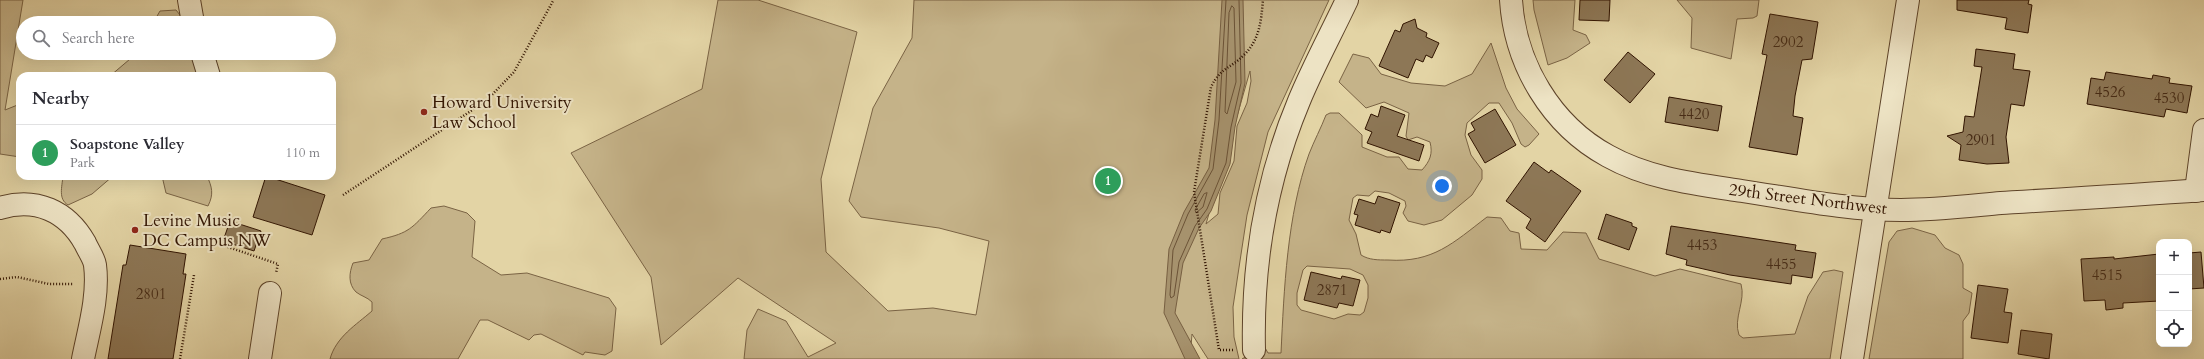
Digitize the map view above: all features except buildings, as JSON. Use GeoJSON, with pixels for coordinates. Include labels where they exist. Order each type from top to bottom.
{"type":"FeatureCollection","features":[{"type":"Feature","properties":{"kind":"street"},"geometry":{"type":"LineString","coordinates":[[189,0],[192,16]]}},
{"type":"Feature","properties":{"kind":"street"},"geometry":{"type":"LineString","coordinates":[[1254,350],[1254,310],[1258,257],[1274,176],[1298,102],[1347,0]]}},
{"type":"Feature","properties":{"kind":"street","name":"29th Street Northwest"},"geometry":{"type":"LineString","coordinates":[[1511,0],[1518,40],[1534,81],[1565,124],[1583,140],[1606,156],[1644,172],[1685,183],[1842,206],[1902,210],[2200,191]]}},
{"type":"Feature","properties":{"kind":"street"},"geometry":{"type":"LineString","coordinates":[[1852,359],[1874,208],[1908,0]]}},
{"type":"Feature","properties":{"kind":"street"},"geometry":{"type":"LineString","coordinates":[[204,60],[208,72]]}},
{"type":"Feature","properties":{"kind":"street"},"geometry":{"type":"LineString","coordinates":[[2200,191],[2204,130]]}},
{"type":"Feature","properties":{"kind":"street"},"geometry":{"type":"LineString","coordinates":[[0,208],[20,204],[36,205],[52,210],[69,221],[83,240],[95,264],[95,288],[83,359]]}},
{"type":"Feature","properties":{"kind":"street"},"geometry":{"type":"LineString","coordinates":[[260,359],[270,293]]}},
{"type":"Feature","properties":{"kind":"path"},"geometry":{"type":"LineString","coordinates":[[1219,350],[1194,192],[1211,87],[1218,74],[1245,54],[1261,28],[1263,0]]}},
{"type":"Feature","properties":{"kind":"path"},"geometry":{"type":"LineString","coordinates":[[343,194],[486,101],[514,72],[553,1]]}},
{"type":"Feature","properties":{"kind":"path"},"geometry":{"type":"LineString","coordinates":[[222,245],[278,264],[270,293]]}},
{"type":"Feature","properties":{"kind":"path"},"geometry":{"type":"LineString","coordinates":[[180,359],[194,275]]}},
{"type":"Feature","properties":{"kind":"path"},"geometry":{"type":"LineString","coordinates":[[0,279],[22,278],[49,284],[72,284],[95,288]]}},
{"type":"Feature","properties":{"kind":"shaded area"},"geometry":{"type":"Polygon","coordinates":[[[0,0],[23,0],[20,16],[16,16],[16,43],[5,110],[16,106],[16,156],[0,154],[0,0]]]}},
{"type":"Feature","properties":{"kind":"shaded area"},"geometry":{"type":"Polygon","coordinates":[[[718,0],[758,0],[857,32],[821,179],[826,252],[888,311],[933,308],[976,315],[989,241],[939,228],[861,217],[849,201],[873,108],[912,38],[914,0],[1329,0],[1268,132],[1247,215],[1233,307],[1234,337],[1239,359],[1208,359],[1192,334],[1190,359],[744,359],[747,330],[758,309],[786,321],[808,357],[836,343],[738,278],[661,345],[651,277],[571,153],[702,89],[718,0]],[[1250,71],[1206,224],[1218,214],[1220,193],[1234,161],[1237,126],[1247,103],[1251,81],[1250,71]]]}},
{"type":"Feature","properties":{"kind":"shaded area"},"geometry":{"type":"Polygon","coordinates":[[[1533,0],[1575,0],[1573,30],[1586,35],[1590,43],[1567,58],[1548,65],[1534,10],[1533,0]]]}},
{"type":"Feature","properties":{"kind":"shaded area"},"geometry":{"type":"Polygon","coordinates":[[[1677,0],[1759,0],[1757,16],[1753,18],[1737,19],[1731,59],[1691,48],[1692,18],[1677,0]]]}},
{"type":"Feature","properties":{"kind":"shaded area"},"geometry":{"type":"Polygon","coordinates":[[[176,10],[180,16],[157,16],[160,11],[176,10]]]}},
{"type":"Feature","properties":{"kind":"shaded area"},"geometry":{"type":"Polygon","coordinates":[[[1491,43],[1506,88],[1517,109],[1539,134],[1529,145],[1525,147],[1521,144],[1512,123],[1499,103],[1489,103],[1467,123],[1465,135],[1471,155],[1482,170],[1482,179],[1472,195],[1442,220],[1424,225],[1408,221],[1403,213],[1406,206],[1405,201],[1389,193],[1375,191],[1369,196],[1357,195],[1353,198],[1349,220],[1356,234],[1361,255],[1367,258],[1381,260],[1404,260],[1430,255],[1453,243],[1487,217],[1501,218],[1510,231],[1519,233],[1521,249],[1547,250],[1563,232],[1586,233],[1599,259],[1655,276],[1680,269],[1741,284],[1742,297],[1737,322],[1739,335],[1743,338],[1795,334],[1808,296],[1823,272],[1834,270],[1843,272],[1830,359],[1242,359],[1264,346],[1268,353],[1281,353],[1285,278],[1291,227],[1302,177],[1309,154],[1326,115],[1330,113],[1339,113],[1362,135],[1362,147],[1387,157],[1399,157],[1408,169],[1422,170],[1430,157],[1430,142],[1417,137],[1408,140],[1406,136],[1409,113],[1384,102],[1366,108],[1339,82],[1353,54],[1369,58],[1381,74],[1411,83],[1445,86],[1472,74],[1491,43]],[[1307,266],[1303,270],[1297,293],[1297,305],[1301,310],[1334,319],[1348,314],[1360,315],[1364,312],[1368,298],[1368,285],[1363,275],[1350,269],[1307,266]]]}},
{"type":"Feature","properties":{"kind":"shaded area"},"geometry":{"type":"Polygon","coordinates":[[[129,60],[194,60],[199,72],[115,72],[129,60]]]}},
{"type":"Feature","properties":{"kind":"shaded area"},"geometry":{"type":"Polygon","coordinates":[[[63,180],[108,180],[92,194],[68,205],[63,199],[63,180]]]}},
{"type":"Feature","properties":{"kind":"shaded area"},"geometry":{"type":"Polygon","coordinates":[[[163,180],[208,180],[212,191],[208,206],[166,193],[163,180]]]}},
{"type":"Feature","properties":{"kind":"shaded area"},"geometry":{"type":"Polygon","coordinates":[[[444,206],[467,213],[475,221],[472,257],[501,275],[527,273],[609,298],[616,308],[612,351],[605,355],[585,352],[583,355],[541,334],[534,335],[529,340],[488,320],[480,320],[458,359],[330,359],[337,344],[342,338],[372,311],[372,302],[356,292],[350,282],[350,274],[353,263],[369,260],[382,239],[410,229],[431,208],[444,206]]]}},
{"type":"Feature","properties":{"kind":"shaded area"},"geometry":{"type":"Polygon","coordinates":[[[1912,228],[1935,235],[1945,248],[1959,255],[1963,264],[1963,288],[1972,293],[1969,313],[1963,321],[1963,359],[1869,359],[1889,242],[1897,231],[1912,228]]]}},
{"type":"Feature","properties":{"kind":"water"},"geometry":{"type":"Polygon","coordinates":[[[1222,0],[1243,0],[1245,83],[1235,127],[1230,164],[1211,211],[1199,228],[1183,263],[1175,313],[1200,359],[1185,359],[1164,313],[1169,249],[1184,212],[1209,168],[1215,120],[1222,0]]]}},
{"type":"Feature","properties":{"kind":"place","name":"Howard University Law School"},"geometry":{"type":"Point","coordinates":[424,112]}},
{"type":"Feature","properties":{"kind":"place","name":"Soapstone Valley"},"geometry":{"type":"Point","coordinates":[1108,181]}},
{"type":"Feature","properties":{"kind":"place","name":"Levine Music DC Campus NW"},"geometry":{"type":"Point","coordinates":[135,230]}}]}
